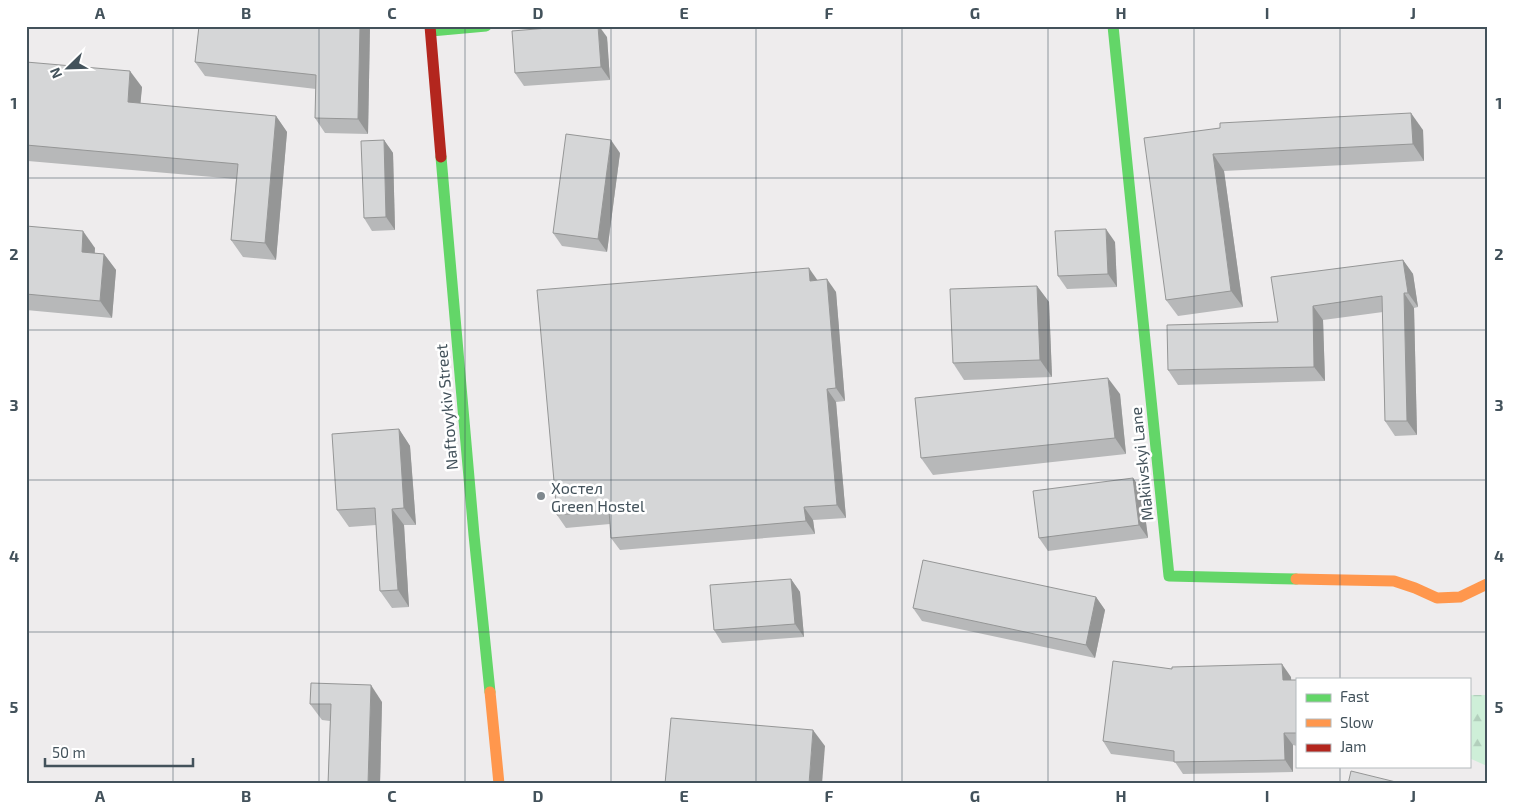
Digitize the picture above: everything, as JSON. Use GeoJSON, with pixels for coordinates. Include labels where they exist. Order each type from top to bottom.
{"type":"FeatureCollection","features":[{"type":"Feature","properties":{"kind":"street"},"geometry":{"type":"LineString","coordinates":[[430,29],[486,26]]}},
{"type":"Feature","properties":{"kind":"street","name":"Makiivskyi Lane"},"geometry":{"type":"LineString","coordinates":[[1113,26],[1169,576],[1394,581],[1438,598],[1460,597],[1487,584]]}},
{"type":"Feature","properties":{"kind":"street","name":"Naftovykiv Street"},"geometry":{"type":"LineString","coordinates":[[430,29],[474,535],[500,784]]}},
{"type":"Feature","properties":{"kind":"green space"},"geometry":{"type":"Polygon","coordinates":[[[1470,695],[1487,695],[1487,766],[1470,758],[1470,695]]]}},
{"type":"Feature","properties":{"kind":"building"},"geometry":{"type":"Polygon","coordinates":[[[199,26],[360,26],[358,119],[315,118],[316,75],[195,62],[199,26]]]}},
{"type":"Feature","properties":{"kind":"building"},"geometry":{"type":"Polygon","coordinates":[[[572,26],[598,26],[601,67],[515,73],[512,31],[572,26]]]}},
{"type":"Feature","properties":{"kind":"building"},"geometry":{"type":"Polygon","coordinates":[[[26,62],[130,71],[128,102],[276,116],[265,243],[231,240],[238,164],[26,145],[26,62]]]}},
{"type":"Feature","properties":{"kind":"building"},"geometry":{"type":"Polygon","coordinates":[[[1411,113],[1413,144],[1213,154],[1231,291],[1166,300],[1144,138],[1220,128],[1220,123],[1411,113]]]}},
{"type":"Feature","properties":{"kind":"building"},"geometry":{"type":"Polygon","coordinates":[[[566,134],[611,140],[598,239],[553,233],[566,134]]]}},
{"type":"Feature","properties":{"kind":"building"},"geometry":{"type":"Polygon","coordinates":[[[384,140],[386,217],[364,218],[361,141],[384,140]]]}},
{"type":"Feature","properties":{"kind":"building"},"geometry":{"type":"Polygon","coordinates":[[[26,226],[83,231],[82,252],[104,254],[100,301],[26,294],[26,226]]]}},
{"type":"Feature","properties":{"kind":"building"},"geometry":{"type":"Polygon","coordinates":[[[1106,229],[1108,274],[1058,276],[1055,231],[1106,229]]]}},
{"type":"Feature","properties":{"kind":"building"},"geometry":{"type":"Polygon","coordinates":[[[1403,260],[1408,293],[1404,293],[1407,421],[1385,421],[1382,296],[1313,306],[1314,367],[1168,370],[1167,325],[1278,322],[1271,277],[1403,260]]]}},
{"type":"Feature","properties":{"kind":"building"},"geometry":{"type":"Polygon","coordinates":[[[809,268],[810,281],[827,279],[836,388],[827,389],[837,505],[804,507],[806,521],[611,538],[609,510],[557,515],[537,290],[809,268]]]}},
{"type":"Feature","properties":{"kind":"building"},"geometry":{"type":"Polygon","coordinates":[[[1037,286],[1040,360],[953,363],[950,289],[1037,286]]]}},
{"type":"Feature","properties":{"kind":"building"},"geometry":{"type":"Polygon","coordinates":[[[1108,378],[1115,438],[921,458],[915,398],[1108,378]]]}},
{"type":"Feature","properties":{"kind":"building"},"geometry":{"type":"Polygon","coordinates":[[[399,429],[404,508],[392,509],[398,590],[380,591],[375,508],[337,510],[332,434],[399,429]]]}},
{"type":"Feature","properties":{"kind":"building"},"geometry":{"type":"Polygon","coordinates":[[[1133,478],[1139,525],[1039,538],[1033,491],[1133,478]]]}},
{"type":"Feature","properties":{"kind":"building"},"geometry":{"type":"Polygon","coordinates":[[[923,560],[1096,597],[1086,645],[913,608],[923,560]]]}},
{"type":"Feature","properties":{"kind":"building"},"geometry":{"type":"Polygon","coordinates":[[[791,579],[795,624],[714,630],[710,585],[791,579]]]}},
{"type":"Feature","properties":{"kind":"building"},"geometry":{"type":"Polygon","coordinates":[[[1113,661],[1172,669],[1172,667],[1282,664],[1283,680],[1296,680],[1296,733],[1284,733],[1285,760],[1174,762],[1174,751],[1103,741],[1113,661]]]}},
{"type":"Feature","properties":{"kind":"building"},"geometry":{"type":"Polygon","coordinates":[[[311,683],[371,685],[368,784],[328,784],[331,704],[310,704],[311,683]]]}},
{"type":"Feature","properties":{"kind":"building"},"geometry":{"type":"Polygon","coordinates":[[[671,718],[813,730],[809,784],[665,784],[671,718]]]}},
{"type":"Feature","properties":{"kind":"building"},"geometry":{"type":"Polygon","coordinates":[[[1351,771],[1404,784],[1348,784],[1351,771]]]}},
{"type":"Feature","properties":{"kind":"traffic: fast"},"geometry":{"type":"LineString","coordinates":[[431,31],[486,26]]}},
{"type":"Feature","properties":{"kind":"traffic: fast"},"geometry":{"type":"LineString","coordinates":[[1113,26],[1169,576],[1296,579]]}},
{"type":"Feature","properties":{"kind":"traffic: fast"},"geometry":{"type":"LineString","coordinates":[[441,157],[474,535],[490,692]]}},
{"type":"Feature","properties":{"kind":"traffic: slow"},"geometry":{"type":"LineString","coordinates":[[1296,579],[1394,581],[1437,598],[1460,597],[1487,584]]}},
{"type":"Feature","properties":{"kind":"traffic: slow"},"geometry":{"type":"LineString","coordinates":[[490,692],[499,784]]}},
{"type":"Feature","properties":{"kind":"traffic: jam"},"geometry":{"type":"LineString","coordinates":[[430,26],[441,157]]}},
{"type":"Feature","properties":{"kind":"place","name":"Хостел Green Hostel"},"geometry":{"type":"Point","coordinates":[541,496]}}]}
